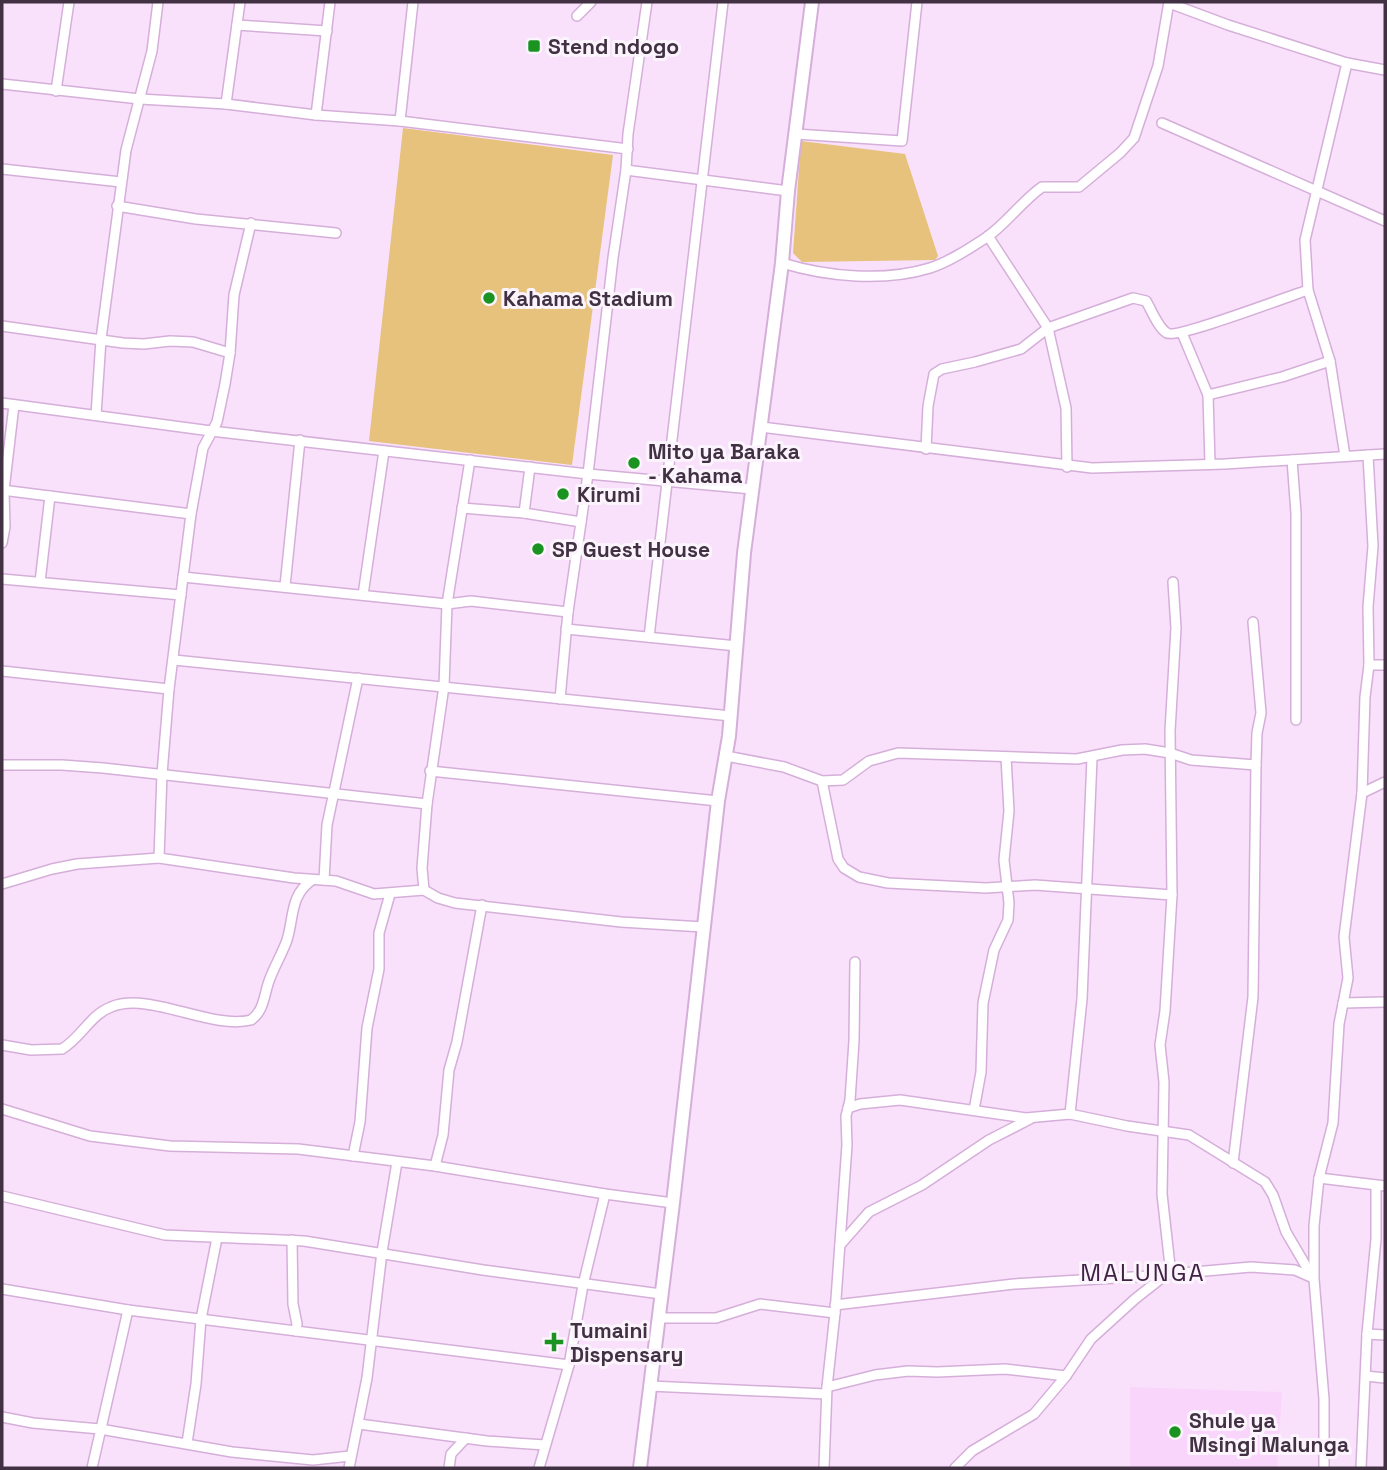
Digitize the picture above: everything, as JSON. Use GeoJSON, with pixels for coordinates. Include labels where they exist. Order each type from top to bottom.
{"type":"FeatureCollection","features":[{"type":"Feature","properties":{"kind":"street"},"geometry":{"type":"LineString","coordinates":[[56,91],[69,2]]}},
{"type":"Feature","properties":{"kind":"street"},"geometry":{"type":"LineString","coordinates":[[96,415],[100,339],[117,206],[127,140],[152,51],[158,2]]}},
{"type":"Feature","properties":{"kind":"street"},"geometry":{"type":"LineString","coordinates":[[226,104],[240,2]]}},
{"type":"Feature","properties":{"kind":"street"},"geometry":{"type":"LineString","coordinates":[[316,115],[330,2]]}},
{"type":"Feature","properties":{"kind":"street"},"geometry":{"type":"LineString","coordinates":[[400,121],[412,2]]}},
{"type":"Feature","properties":{"kind":"street"},"geometry":{"type":"LineString","coordinates":[[578,16],[591,2]]}},
{"type":"Feature","properties":{"kind":"street"},"geometry":{"type":"LineString","coordinates":[[560,699],[568,612],[588,474],[647,2]]}},
{"type":"Feature","properties":{"kind":"street"},"geometry":{"type":"LineString","coordinates":[[649,637],[723,2]]}},
{"type":"Feature","properties":{"kind":"street"},"geometry":{"type":"LineString","coordinates":[[649,1468],[640,1468],[718,801],[731,716],[744,553],[782,263],[788,191],[812,2]]}},
{"type":"Feature","properties":{"kind":"street"},"geometry":{"type":"LineString","coordinates":[[796,134],[902,141],[917,2]]}},
{"type":"Feature","properties":{"kind":"street"},"geometry":{"type":"LineString","coordinates":[[782,263],[849,277],[930,268],[988,236],[1039,189],[1079,187],[1134,138],[1158,66],[1169,2],[1228,25],[1347,63],[1385,70]]}},
{"type":"Feature","properties":{"kind":"street"},"geometry":{"type":"LineString","coordinates":[[237,25],[327,31]]}},
{"type":"Feature","properties":{"kind":"street"},"geometry":{"type":"LineString","coordinates":[[1345,456],[1330,361],[1308,290],[1305,240],[1347,63]]}},
{"type":"Feature","properties":{"kind":"street"},"geometry":{"type":"LineString","coordinates":[[2,84],[140,99],[226,104],[316,115],[400,121],[628,149]]}},
{"type":"Feature","properties":{"kind":"street"},"geometry":{"type":"LineString","coordinates":[[1161,123],[1385,221]]}},
{"type":"Feature","properties":{"kind":"street"},"geometry":{"type":"LineString","coordinates":[[2,169],[121,182]]}},
{"type":"Feature","properties":{"kind":"street"},"geometry":{"type":"LineString","coordinates":[[626,170],[788,191]]}},
{"type":"Feature","properties":{"kind":"street"},"geometry":{"type":"LineString","coordinates":[[117,206],[146,212],[336,233]]}},
{"type":"Feature","properties":{"kind":"street"},"geometry":{"type":"LineString","coordinates":[[159,858],[169,689],[191,514],[204,448],[217,422],[230,353],[233,296],[251,223]]}},
{"type":"Feature","properties":{"kind":"street"},"geometry":{"type":"LineString","coordinates":[[988,236],[1048,328],[1066,408],[1068,467]]}},
{"type":"Feature","properties":{"kind":"street"},"geometry":{"type":"LineString","coordinates":[[926,449],[928,406],[934,374],[942,369],[1021,349],[1048,328],[1133,298],[1146,301],[1164,331],[1172,334],[1308,290]]}},
{"type":"Feature","properties":{"kind":"street"},"geometry":{"type":"LineString","coordinates":[[2,327],[144,344],[193,342],[230,353]]}},
{"type":"Feature","properties":{"kind":"street"},"geometry":{"type":"LineString","coordinates":[[1182,332],[1208,395],[1210,464]]}},
{"type":"Feature","properties":{"kind":"street"},"geometry":{"type":"LineString","coordinates":[[1208,395],[1270,380],[1330,361]]}},
{"type":"Feature","properties":{"kind":"street"},"geometry":{"type":"LineString","coordinates":[[2,403],[384,451],[752,489]]}},
{"type":"Feature","properties":{"kind":"street"},"geometry":{"type":"LineString","coordinates":[[2,543],[5,527],[3,490],[14,405]]}},
{"type":"Feature","properties":{"kind":"street"},"geometry":{"type":"LineString","coordinates":[[761,427],[1068,467],[1210,464],[1385,454]]}},
{"type":"Feature","properties":{"kind":"street"},"geometry":{"type":"LineString","coordinates":[[285,586],[300,440]]}},
{"type":"Feature","properties":{"kind":"street"},"geometry":{"type":"LineString","coordinates":[[363,595],[384,451]]}},
{"type":"Feature","properties":{"kind":"street"},"geometry":{"type":"LineString","coordinates":[[1324,1468],[1324,1399],[1314,1279],[1314,1226],[1319,1178],[1334,1123],[1336,1052],[1348,978],[1344,936],[1362,793],[1368,607],[1373,546],[1368,455]]}},
{"type":"Feature","properties":{"kind":"street"},"geometry":{"type":"LineString","coordinates":[[424,890],[422,880],[427,804],[444,686],[447,604],[470,460]]}},
{"type":"Feature","properties":{"kind":"street"},"geometry":{"type":"LineString","coordinates":[[1292,460],[1296,525],[1296,720]]}},
{"type":"Feature","properties":{"kind":"street"},"geometry":{"type":"LineString","coordinates":[[524,513],[530,467]]}},
{"type":"Feature","properties":{"kind":"street"},"geometry":{"type":"LineString","coordinates":[[3,490],[191,514]]}},
{"type":"Feature","properties":{"kind":"street"},"geometry":{"type":"LineString","coordinates":[[40,582],[50,496]]}},
{"type":"Feature","properties":{"kind":"street"},"geometry":{"type":"LineString","coordinates":[[462,508],[524,513],[581,522]]}},
{"type":"Feature","properties":{"kind":"street"},"geometry":{"type":"LineString","coordinates":[[183,577],[447,604],[471,601],[568,612]]}},
{"type":"Feature","properties":{"kind":"street"},"geometry":{"type":"LineString","coordinates":[[2,579],[181,595]]}},
{"type":"Feature","properties":{"kind":"street"},"geometry":{"type":"LineString","coordinates":[[955,1468],[972,1451],[1034,1414],[1066,1376],[1091,1339],[1168,1273],[1170,1258],[1163,1194],[1165,1131],[1161,1038],[1172,895],[1170,753],[1176,628],[1173,582]]}},
{"type":"Feature","properties":{"kind":"street"},"geometry":{"type":"LineString","coordinates":[[1233,1163],[1252,997],[1257,733],[1261,713],[1253,622]]}},
{"type":"Feature","properties":{"kind":"street"},"geometry":{"type":"LineString","coordinates":[[566,629],[737,646]]}},
{"type":"Feature","properties":{"kind":"street"},"geometry":{"type":"LineString","coordinates":[[174,660],[731,716]]}},
{"type":"Feature","properties":{"kind":"street"},"geometry":{"type":"LineString","coordinates":[[1368,665],[1385,665]]}},
{"type":"Feature","properties":{"kind":"street"},"geometry":{"type":"LineString","coordinates":[[2,671],[169,689]]}},
{"type":"Feature","properties":{"kind":"street"},"geometry":{"type":"LineString","coordinates":[[324,880],[327,825],[358,678]]}},
{"type":"Feature","properties":{"kind":"street"},"geometry":{"type":"LineString","coordinates":[[726,756],[784,767],[822,781],[843,779],[869,761],[898,753],[1092,758],[1133,748],[1170,753],[1191,760],[1256,765]]}},
{"type":"Feature","properties":{"kind":"street"},"geometry":{"type":"LineString","coordinates":[[974,1110],[981,1072],[983,1003],[994,950],[1008,920],[1008,888],[1004,860],[1009,811],[1006,757]]}},
{"type":"Feature","properties":{"kind":"street"},"geometry":{"type":"LineString","coordinates":[[1070,1114],[1082,999],[1092,758]]}},
{"type":"Feature","properties":{"kind":"street"},"geometry":{"type":"LineString","coordinates":[[2,765],[62,765],[162,774],[427,804]]}},
{"type":"Feature","properties":{"kind":"street"},"geometry":{"type":"LineString","coordinates":[[430,771],[718,801]]}},
{"type":"Feature","properties":{"kind":"street"},"geometry":{"type":"LineString","coordinates":[[822,781],[833,845],[840,863],[851,873],[867,879],[916,886],[1008,888],[1027,885],[1172,895]]}},
{"type":"Feature","properties":{"kind":"street"},"geometry":{"type":"LineString","coordinates":[[1362,793],[1385,782]]}},
{"type":"Feature","properties":{"kind":"street"},"geometry":{"type":"LineString","coordinates":[[2,884],[78,864],[159,858],[342,882],[374,894],[424,890],[455,903],[621,922],[703,927]]}},
{"type":"Feature","properties":{"kind":"street"},"geometry":{"type":"LineString","coordinates":[[2,1045],[31,1050],[62,1049],[102,1011],[125,1003],[230,1021],[251,1020],[261,1010],[288,937],[297,896],[304,886],[313,880]]}},
{"type":"Feature","properties":{"kind":"street"},"geometry":{"type":"LineString","coordinates":[[353,1156],[360,1122],[368,1028],[379,969],[379,933],[390,894]]}},
{"type":"Feature","properties":{"kind":"street"},"geometry":{"type":"LineString","coordinates":[[435,1166],[443,1135],[447,1077],[457,1042],[482,905]]}},
{"type":"Feature","properties":{"kind":"street"},"geometry":{"type":"LineString","coordinates":[[824,1468],[827,1390],[848,1145],[846,1116],[855,1033],[855,962]]}},
{"type":"Feature","properties":{"kind":"street"},"geometry":{"type":"LineString","coordinates":[[1343,1003],[1385,1002]]}},
{"type":"Feature","properties":{"kind":"street"},"geometry":{"type":"LineString","coordinates":[[848,1108],[893,1100],[1032,1118],[1070,1114],[1198,1139],[1268,1186],[1286,1233],[1314,1279]]}},
{"type":"Feature","properties":{"kind":"street"},"geometry":{"type":"LineString","coordinates":[[3,1112],[90,1136],[170,1146],[298,1149],[435,1166],[673,1203]]}},
{"type":"Feature","properties":{"kind":"street"},"geometry":{"type":"LineString","coordinates":[[839,1246],[869,1212],[922,1185],[989,1140],[1032,1118]]}},
{"type":"Feature","properties":{"kind":"street"},"geometry":{"type":"LineString","coordinates":[[349,1468],[359,1424],[397,1162]]}},
{"type":"Feature","properties":{"kind":"street"},"geometry":{"type":"LineString","coordinates":[[1319,1178],[1381,1186],[1381,1210],[1367,1334],[1361,1468]]}},
{"type":"Feature","properties":{"kind":"street"},"geometry":{"type":"LineString","coordinates":[[539,1468],[569,1365],[583,1285],[604,1194]]}},
{"type":"Feature","properties":{"kind":"street"},"geometry":{"type":"LineString","coordinates":[[2,1196],[152,1233],[292,1240],[583,1285],[662,1294]]}},
{"type":"Feature","properties":{"kind":"street"},"geometry":{"type":"LineString","coordinates":[[187,1443],[196,1384],[201,1319],[217,1238]]}},
{"type":"Feature","properties":{"kind":"street"},"geometry":{"type":"LineString","coordinates":[[292,1240],[293,1304],[298,1324],[296,1331]]}},
{"type":"Feature","properties":{"kind":"street"},"geometry":{"type":"LineString","coordinates":[[658,1318],[716,1318],[760,1304],[835,1309],[992,1286],[1251,1267],[1295,1270],[1314,1279]]}},
{"type":"Feature","properties":{"kind":"street"},"geometry":{"type":"LineString","coordinates":[[2,1301],[3,1290],[128,1310],[569,1365]]}},
{"type":"Feature","properties":{"kind":"street"},"geometry":{"type":"LineString","coordinates":[[92,1468],[128,1310]]}},
{"type":"Feature","properties":{"kind":"street"},"geometry":{"type":"LineString","coordinates":[[1367,1334],[1385,1335]]}},
{"type":"Feature","properties":{"kind":"street"},"geometry":{"type":"LineString","coordinates":[[650,1386],[827,1390],[875,1375],[908,1371],[1005,1369],[1066,1376]]}},
{"type":"Feature","properties":{"kind":"street"},"geometry":{"type":"LineString","coordinates":[[1366,1376],[1385,1378]]}},
{"type":"Feature","properties":{"kind":"street"},"geometry":{"type":"LineString","coordinates":[[2,1417],[33,1423],[100,1429],[232,1452],[313,1460],[350,1456]]}},
{"type":"Feature","properties":{"kind":"street"},"geometry":{"type":"LineString","coordinates":[[359,1424],[545,1445]]}},
{"type":"Feature","properties":{"kind":"street"},"geometry":{"type":"LineString","coordinates":[[449,1468],[451,1454],[466,1438]]}},
{"type":"Feature","properties":{"kind":"shaded area","name":"Kahama Stadium"},"geometry":{"type":"Polygon","coordinates":[[[403,128],[613,155],[572,465],[369,441],[403,128]]]}},
{"type":"Feature","properties":{"kind":"shaded area"},"geometry":{"type":"Polygon","coordinates":[[[801,141],[905,154],[938,256],[935,260],[802,262],[793,253],[801,141]]]}},
{"type":"Feature","properties":{"kind":"shaded area"},"geometry":{"type":"Polygon","coordinates":[[[1130,1387],[1282,1392],[1277,1468],[1130,1468],[1130,1387]]]}},
{"type":"Feature","properties":{"kind":"place","name":"Stend ndogo"},"geometry":{"type":"Point","coordinates":[534,46]}},
{"type":"Feature","properties":{"kind":"place","name":"Kahama Stadium"},"geometry":{"type":"Point","coordinates":[489,298]}},
{"type":"Feature","properties":{"kind":"place","name":"Mito ya Baraka - Kahama"},"geometry":{"type":"Point","coordinates":[634,463]}},
{"type":"Feature","properties":{"kind":"place","name":"Kirumi"},"geometry":{"type":"Point","coordinates":[563,494]}},
{"type":"Feature","properties":{"kind":"place","name":"SP Guest House"},"geometry":{"type":"Point","coordinates":[538,549]}},
{"type":"Feature","properties":{"kind":"place","name":"Tumaini Dispensary"},"geometry":{"type":"Point","coordinates":[554,1342]}},
{"type":"Feature","properties":{"kind":"place","name":"Shule ya Msingi Malunga"},"geometry":{"type":"Point","coordinates":[1175,1432]}},
{"type":"Feature","properties":{"kind":"district","name":"MALUNGA"},"geometry":{"type":"Point","coordinates":[1143,1272]}}]}
